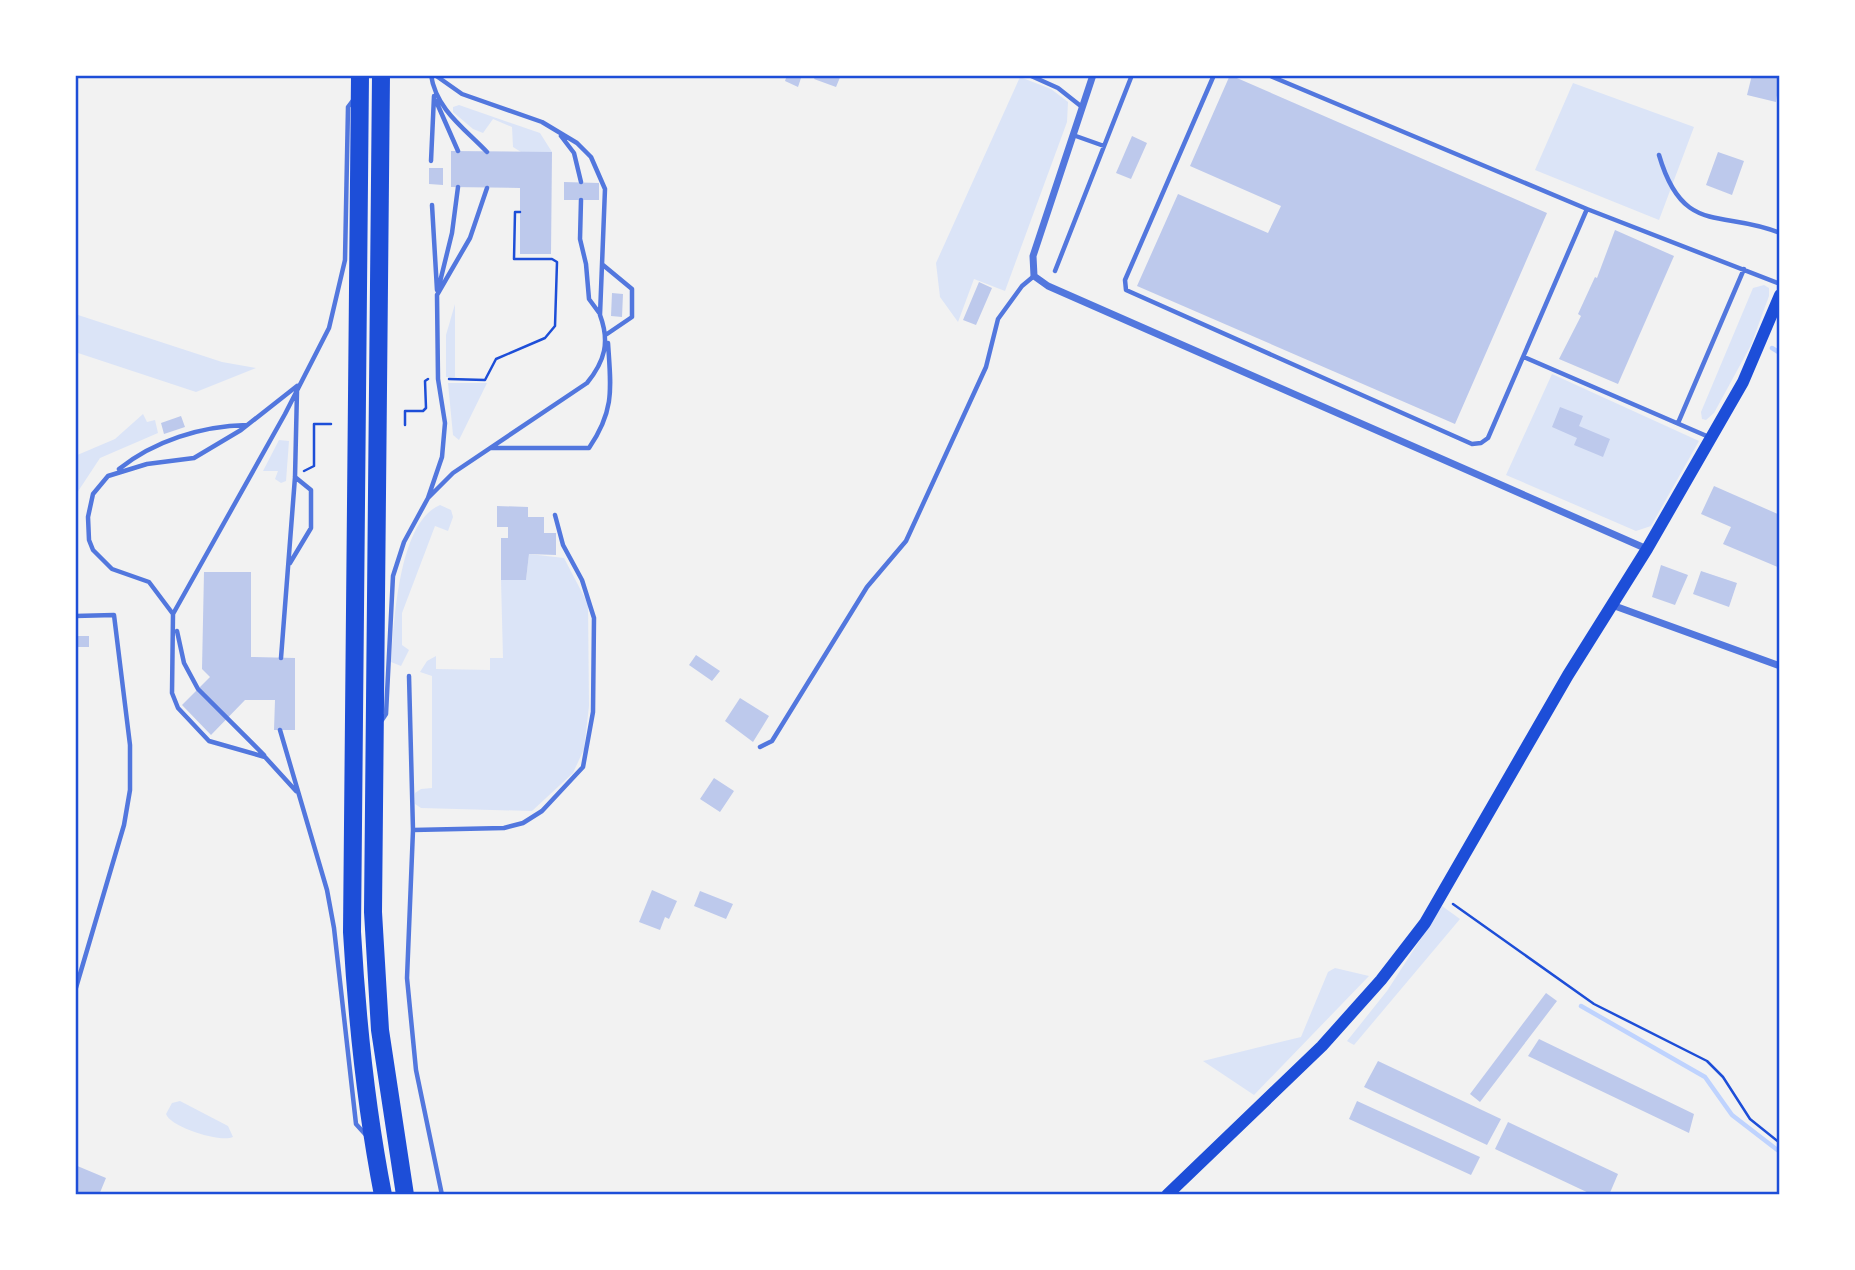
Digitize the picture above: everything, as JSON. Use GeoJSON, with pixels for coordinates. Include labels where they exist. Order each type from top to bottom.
{"type":"FeatureCollection","features":[{"type":"Feature","properties":{"kind":"highway"},"geometry":{"type":"LineString","coordinates":[[381,75],[374,733],[377,990],[391,1120],[405,1195]]}},
{"type":"Feature","properties":{"kind":"highway"},"geometry":{"type":"LineString","coordinates":[[360,83],[351,899],[356,1010],[373,1142],[383,1195]]}},
{"type":"Feature","properties":{"kind":"main road"},"geometry":{"type":"LineString","coordinates":[[1167,1195],[1322,1046],[1381,980],[1425,923],[1568,675],[1647,549],[1711,438],[1749,370],[1780,295]]}},
{"type":"Feature","properties":{"kind":"street"},"geometry":{"type":"LineString","coordinates":[[1093,75],[1033,256],[1034,276],[1048,286],[1647,549]]}},
{"type":"Feature","properties":{"kind":"street"},"geometry":{"type":"LineString","coordinates":[[1612,605],[1780,666]]}},
{"type":"Feature","properties":{"kind":"lane"},"geometry":{"type":"LineString","coordinates":[[431,161],[433,75]]}},
{"type":"Feature","properties":{"kind":"lane"},"geometry":{"type":"LineString","coordinates":[[433,75],[462,94],[542,122],[591,157],[605,189],[600,315]]}},
{"type":"Feature","properties":{"kind":"lane"},"geometry":{"type":"LineString","coordinates":[[1029,75],[1058,88],[1082,108]]}},
{"type":"Feature","properties":{"kind":"lane"},"geometry":{"type":"LineString","coordinates":[[1055,271],[1132,75]]}},
{"type":"Feature","properties":{"kind":"lane"},"geometry":{"type":"LineString","coordinates":[[1214,75],[1125,280],[1126,289],[1472,444],[1481,443],[1488,438],[1587,209]]}},
{"type":"Feature","properties":{"kind":"lane"},"geometry":{"type":"LineString","coordinates":[[1268,75],[1587,209],[1780,284]]}},
{"type":"Feature","properties":{"kind":"lane"},"geometry":{"type":"LineString","coordinates":[[173,614],[327,334],[340,290],[346,237],[348,107],[360,83]]}},
{"type":"Feature","properties":{"kind":"lane"},"geometry":{"type":"LineString","coordinates":[[434,95],[458,151]]}},
{"type":"Feature","properties":{"kind":"lane"},"geometry":{"type":"LineString","coordinates":[[434,95],[462,130],[487,152]]}},
{"type":"Feature","properties":{"kind":"lane"},"geometry":{"type":"LineString","coordinates":[[559,133],[574,153],[581,182]]}},
{"type":"Feature","properties":{"kind":"lane"},"geometry":{"type":"LineString","coordinates":[[1073,135],[1104,146]]}},
{"type":"Feature","properties":{"kind":"lane"},"geometry":{"type":"LineString","coordinates":[[1658,155],[1664,172],[1692,209],[1704,217],[1767,228],[1780,233]]}},
{"type":"Feature","properties":{"kind":"lane"},"geometry":{"type":"LineString","coordinates":[[437,295],[452,233],[458,187]]}},
{"type":"Feature","properties":{"kind":"lane"},"geometry":{"type":"LineString","coordinates":[[437,295],[470,238],[487,187]]}},
{"type":"Feature","properties":{"kind":"lane"},"geometry":{"type":"LineString","coordinates":[[490,448],[589,448],[604,425],[609,400],[607,334],[600,315],[589,299],[586,264],[580,239],[581,200]]}},
{"type":"Feature","properties":{"kind":"lane"},"geometry":{"type":"LineString","coordinates":[[374,733],[386,714],[393,576],[404,542],[428,498],[442,457],[444,423],[438,379],[432,205]]}},
{"type":"Feature","properties":{"kind":"lane"},"geometry":{"type":"LineString","coordinates":[[428,498],[453,473],[587,383],[600,367],[607,334],[632,317],[632,289],[602,265]]}},
{"type":"Feature","properties":{"kind":"lane"},"geometry":{"type":"LineString","coordinates":[[1678,423],[1744,269]]}},
{"type":"Feature","properties":{"kind":"lane"},"geometry":{"type":"LineString","coordinates":[[761,747],[772,741],[867,587],[906,541],[986,367],[998,319],[1022,286],[1034,276]]}},
{"type":"Feature","properties":{"kind":"lane"},"geometry":{"type":"LineString","coordinates":[[1524,357],[1711,438]]}},
{"type":"Feature","properties":{"kind":"lane"},"geometry":{"type":"LineString","coordinates":[[116,472],[194,458],[248,425],[297,386]]}},
{"type":"Feature","properties":{"kind":"lane"},"geometry":{"type":"LineString","coordinates":[[281,658],[295,477],[297,386]]}},
{"type":"Feature","properties":{"kind":"lane"},"geometry":{"type":"LineString","coordinates":[[248,425],[219,425],[141,451],[101,482],[93,494],[88,517],[89,540],[93,551],[112,569],[149,582],[173,614],[184,663],[198,690],[296,791]]}},
{"type":"Feature","properties":{"kind":"lane"},"geometry":{"type":"LineString","coordinates":[[288,567],[311,528],[311,490],[295,477]]}},
{"type":"Feature","properties":{"kind":"lane"},"geometry":{"type":"LineString","coordinates":[[413,830],[504,828],[523,823],[542,811],[583,767],[593,712],[594,618],[582,580],[563,545],[555,514]]}},
{"type":"Feature","properties":{"kind":"lane"},"geometry":{"type":"LineString","coordinates":[[75,616],[114,615],[130,745],[130,790],[124,825],[75,991]]}},
{"type":"Feature","properties":{"kind":"lane"},"geometry":{"type":"LineString","coordinates":[[175,623],[172,693],[178,708],[209,741],[265,757]]}},
{"type":"Feature","properties":{"kind":"lane"},"geometry":{"type":"LineString","coordinates":[[409,676],[413,830],[407,978],[410,1027],[442,1195]]}},
{"type":"Feature","properties":{"kind":"lane"},"geometry":{"type":"LineString","coordinates":[[280,730],[327,890],[334,928],[356,1124],[373,1142]]}},
{"type":"Feature","properties":{"kind":"path"},"geometry":{"type":"LineString","coordinates":[[405,425],[405,411],[426,408],[425,381],[485,380],[496,359],[545,338],[555,326],[556,262],[552,259],[514,259],[515,212],[520,212]]}},
{"type":"Feature","properties":{"kind":"path"},"geometry":{"type":"LineString","coordinates":[[295,477],[314,466],[314,424],[331,424]]}},
{"type":"Feature","properties":{"kind":"path"},"geometry":{"type":"LineString","coordinates":[[1442,895],[1594,1004],[1707,1061],[1723,1077],[1750,1119],[1780,1143]]}},
{"type":"Feature","properties":{"kind":"shaded area"},"geometry":{"type":"Polygon","coordinates":[[[1020,77],[1051,89],[1068,102],[1067,122],[1005,291],[974,279],[958,322],[940,297],[936,263],[1020,77]]]}},
{"type":"Feature","properties":{"kind":"shaded area"},"geometry":{"type":"Polygon","coordinates":[[[1573,83],[1694,127],[1659,220],[1535,170],[1573,83]]]}},
{"type":"Feature","properties":{"kind":"shaded area"},"geometry":{"type":"Polygon","coordinates":[[[459,105],[540,133],[552,152],[521,152],[513,147],[512,127],[493,119],[483,133],[473,129],[453,112],[453,107],[459,105]]]}},
{"type":"Feature","properties":{"kind":"shaded area"},"geometry":{"type":"Polygon","coordinates":[[[1764,285],[1769,288],[1769,296],[1751,345],[1714,413],[1706,420],[1702,419],[1701,412],[1753,288],[1764,285]]]}},
{"type":"Feature","properties":{"kind":"shaded area"},"geometry":{"type":"Polygon","coordinates":[[[455,304],[455,377],[446,377],[446,335],[455,304]]]}},
{"type":"Feature","properties":{"kind":"shaded area"},"geometry":{"type":"Polygon","coordinates":[[[75,314],[222,362],[256,368],[196,392],[75,352],[75,314]]]}},
{"type":"Feature","properties":{"kind":"shaded area"},"geometry":{"type":"Polygon","coordinates":[[[1552,374],[1699,441],[1651,526],[1636,531],[1506,475],[1552,374]]]}},
{"type":"Feature","properties":{"kind":"shaded area"},"geometry":{"type":"Polygon","coordinates":[[[448,383],[487,383],[459,440],[453,435],[448,383]]]}},
{"type":"Feature","properties":{"kind":"shaded area"},"geometry":{"type":"Polygon","coordinates":[[[143,414],[147,422],[155,420],[158,433],[100,458],[75,496],[75,456],[115,439],[143,414]]]}},
{"type":"Feature","properties":{"kind":"shaded area"},"geometry":{"type":"Polygon","coordinates":[[[279,440],[289,441],[286,481],[281,483],[275,479],[278,471],[263,471],[279,440]]]}},
{"type":"Feature","properties":{"kind":"shaded area"},"geometry":{"type":"Polygon","coordinates":[[[440,505],[451,510],[453,517],[448,531],[435,526],[402,613],[402,645],[409,650],[401,666],[391,662],[401,576],[415,531],[426,515],[440,505]]]}},
{"type":"Feature","properties":{"kind":"shaded area"},"geometry":{"type":"Polygon","coordinates":[[[529,554],[564,558],[588,604],[589,706],[584,749],[573,773],[532,811],[421,808],[415,804],[415,793],[421,789],[432,788],[432,676],[420,672],[427,661],[436,656],[436,669],[490,670],[490,658],[503,658],[501,580],[526,580],[529,554]]]}},
{"type":"Feature","properties":{"kind":"shaded area"},"geometry":{"type":"Polygon","coordinates":[[[1442,906],[1460,919],[1354,1045],[1347,1041],[1387,991],[1442,906]]]}},
{"type":"Feature","properties":{"kind":"shaded area"},"geometry":{"type":"Polygon","coordinates":[[[1335,968],[1369,976],[1254,1095],[1203,1061],[1301,1037],[1328,972],[1335,968]]]}},
{"type":"Feature","properties":{"kind":"shaded area"},"geometry":{"type":"Polygon","coordinates":[[[180,1101],[228,1126],[233,1137],[208,1136],[176,1124],[166,1114],[172,1103],[180,1101]]]}},
{"type":"Feature","properties":{"kind":"building"},"geometry":{"type":"Polygon","coordinates":[[[787,75],[801,78],[798,87],[785,81],[787,75]]]}},
{"type":"Feature","properties":{"kind":"building"},"geometry":{"type":"Polygon","coordinates":[[[816,75],[841,75],[836,87],[814,79],[816,75]]]}},
{"type":"Feature","properties":{"kind":"building"},"geometry":{"type":"Polygon","coordinates":[[[1230,75],[1547,213],[1455,424],[1137,286],[1178,194],[1268,233],[1281,206],[1190,166],[1230,75]]]}},
{"type":"Feature","properties":{"kind":"building"},"geometry":{"type":"Polygon","coordinates":[[[1752,75],[1780,75],[1776,102],[1747,95],[1752,75]]]}},
{"type":"Feature","properties":{"kind":"building"},"geometry":{"type":"Polygon","coordinates":[[[1132,136],[1147,143],[1131,179],[1116,173],[1132,136]]]}},
{"type":"Feature","properties":{"kind":"building"},"geometry":{"type":"Polygon","coordinates":[[[451,151],[552,152],[551,254],[520,254],[520,188],[451,187],[451,151]]]}},
{"type":"Feature","properties":{"kind":"building"},"geometry":{"type":"Polygon","coordinates":[[[1718,152],[1744,161],[1732,195],[1706,185],[1718,152]]]}},
{"type":"Feature","properties":{"kind":"building"},"geometry":{"type":"Polygon","coordinates":[[[429,168],[443,168],[443,185],[429,184],[429,168]]]}},
{"type":"Feature","properties":{"kind":"building"},"geometry":{"type":"Polygon","coordinates":[[[564,182],[599,183],[599,200],[564,200],[564,182]]]}},
{"type":"Feature","properties":{"kind":"building"},"geometry":{"type":"Polygon","coordinates":[[[1615,230],[1674,256],[1618,384],[1559,359],[1581,316],[1578,314],[1595,277],[1597,278],[1615,230]]]}},
{"type":"Feature","properties":{"kind":"building"},"geometry":{"type":"Polygon","coordinates":[[[979,282],[992,288],[976,325],[963,320],[979,282]]]}},
{"type":"Feature","properties":{"kind":"building"},"geometry":{"type":"Polygon","coordinates":[[[612,293],[623,294],[622,317],[611,316],[612,293]]]}},
{"type":"Feature","properties":{"kind":"building"},"geometry":{"type":"Polygon","coordinates":[[[1560,407],[1583,416],[1579,426],[1610,439],[1603,457],[1574,445],[1577,438],[1552,427],[1560,407]]]}},
{"type":"Feature","properties":{"kind":"building"},"geometry":{"type":"Polygon","coordinates":[[[181,416],[185,427],[164,434],[161,423],[181,416]]]}},
{"type":"Feature","properties":{"kind":"building"},"geometry":{"type":"Polygon","coordinates":[[[1714,486],[1780,515],[1780,568],[1723,544],[1731,527],[1701,514],[1714,486]]]}},
{"type":"Feature","properties":{"kind":"building"},"geometry":{"type":"Polygon","coordinates":[[[497,506],[528,507],[528,517],[544,517],[544,533],[556,533],[556,555],[529,554],[526,580],[501,580],[501,538],[508,538],[508,527],[497,527],[497,506]]]}},
{"type":"Feature","properties":{"kind":"building"},"geometry":{"type":"Polygon","coordinates":[[[1661,565],[1688,575],[1675,605],[1652,597],[1661,565]]]}},
{"type":"Feature","properties":{"kind":"building"},"geometry":{"type":"Polygon","coordinates":[[[1701,571],[1737,583],[1729,607],[1693,594],[1701,571]]]}},
{"type":"Feature","properties":{"kind":"building"},"geometry":{"type":"Polygon","coordinates":[[[204,572],[251,572],[251,657],[295,658],[295,730],[274,730],[275,700],[245,700],[211,735],[182,705],[210,677],[202,669],[204,572]]]}},
{"type":"Feature","properties":{"kind":"building"},"geometry":{"type":"Polygon","coordinates":[[[75,636],[89,636],[89,647],[75,647],[75,636]]]}},
{"type":"Feature","properties":{"kind":"building"},"geometry":{"type":"Polygon","coordinates":[[[696,655],[720,671],[712,681],[689,665],[696,655]]]}},
{"type":"Feature","properties":{"kind":"building"},"geometry":{"type":"Polygon","coordinates":[[[740,698],[769,716],[753,742],[725,721],[740,698]]]}},
{"type":"Feature","properties":{"kind":"building"},"geometry":{"type":"Polygon","coordinates":[[[714,778],[734,791],[720,812],[700,799],[714,778]]]}},
{"type":"Feature","properties":{"kind":"building"},"geometry":{"type":"Polygon","coordinates":[[[652,890],[677,901],[669,919],[665,917],[660,930],[639,922],[652,890]]]}},
{"type":"Feature","properties":{"kind":"building"},"geometry":{"type":"Polygon","coordinates":[[[700,891],[733,904],[726,919],[694,906],[700,891]]]}},
{"type":"Feature","properties":{"kind":"building"},"geometry":{"type":"Polygon","coordinates":[[[1546,993],[1557,1001],[1480,1102],[1470,1094],[1546,993]]]}},
{"type":"Feature","properties":{"kind":"building"},"geometry":{"type":"Polygon","coordinates":[[[1539,1039],[1694,1114],[1689,1133],[1528,1056],[1539,1039]]]}},
{"type":"Feature","properties":{"kind":"building"},"geometry":{"type":"Polygon","coordinates":[[[1378,1061],[1501,1119],[1487,1145],[1364,1087],[1378,1061]]]}},
{"type":"Feature","properties":{"kind":"building"},"geometry":{"type":"Polygon","coordinates":[[[1357,1101],[1480,1157],[1471,1175],[1349,1119],[1357,1101]]]}},
{"type":"Feature","properties":{"kind":"building"},"geometry":{"type":"Polygon","coordinates":[[[1508,1122],[1618,1174],[1609,1195],[1593,1195],[1495,1149],[1508,1122]]]}},
{"type":"Feature","properties":{"kind":"building"},"geometry":{"type":"Polygon","coordinates":[[[75,1165],[106,1178],[99,1195],[75,1195],[75,1165]]]}},
{"type":"Feature","properties":{"kind":"waterway"},"geometry":{"type":"LineString","coordinates":[[1772,348],[1780,353]]}},
{"type":"Feature","properties":{"kind":"waterway"},"geometry":{"type":"LineString","coordinates":[[1581,1006],[1705,1077],[1732,1115],[1780,1152]]}}]}
